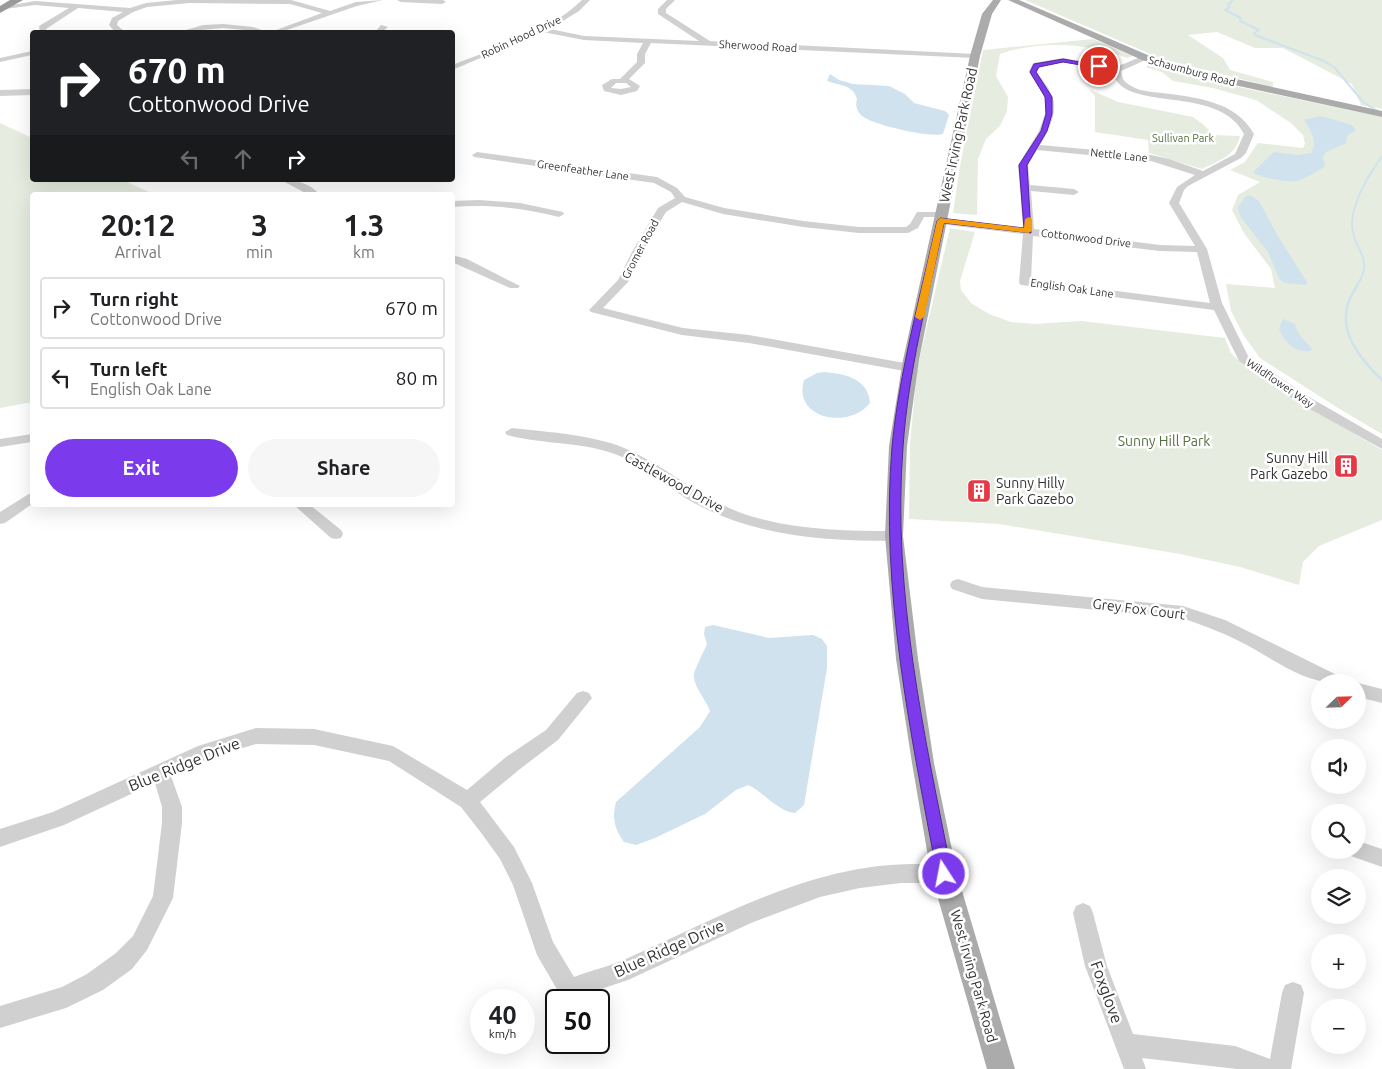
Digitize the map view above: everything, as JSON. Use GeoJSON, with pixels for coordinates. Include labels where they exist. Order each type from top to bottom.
{"type":"FeatureCollection","features":[{"type":"Feature","properties":{"kind":"highway"},"geometry":{"type":"LineString","coordinates":[[3,8],[18,0]]}},
{"type":"Feature","properties":{"kind":"main road"},"geometry":{"type":"LineString","coordinates":[[996,2],[1015,1]]}},
{"type":"Feature","properties":{"kind":"main road","name":"Schaumburg Road"},"geometry":{"type":"LineString","coordinates":[[1015,1],[1146,58],[1225,80],[1380,113]]}},
{"type":"Feature","properties":{"kind":"main road","name":"West Irving Park Road"},"geometry":{"type":"LineString","coordinates":[[996,2],[987,14],[975,56],[910,368],[898,446],[894,536],[907,659],[923,763],[944,874],[1001,1069]]}},
{"type":"Feature","properties":{"kind":"street"},"geometry":{"type":"LineString","coordinates":[[26,0],[35,3]]}},
{"type":"Feature","properties":{"kind":"street"},"geometry":{"type":"LineString","coordinates":[[282,30],[365,1],[379,0]]}},
{"type":"Feature","properties":{"kind":"street"},"geometry":{"type":"LineString","coordinates":[[401,0],[442,2]]}},
{"type":"Feature","properties":{"kind":"street","name":"Robin Hood Drive"},"geometry":{"type":"LineString","coordinates":[[455,67],[542,30],[576,10],[586,0]]}},
{"type":"Feature","properties":{"kind":"street"},"geometry":{"type":"LineString","coordinates":[[671,0],[662,9],[662,14],[708,43]]}},
{"type":"Feature","properties":{"kind":"street"},"geometry":{"type":"LineString","coordinates":[[3,8],[35,3],[130,10],[170,2],[276,1],[297,3],[330,13]]}},
{"type":"Feature","properties":{"kind":"street"},"geometry":{"type":"LineString","coordinates":[[43,30],[42,28],[48,23],[76,5]]}},
{"type":"Feature","properties":{"kind":"street"},"geometry":{"type":"LineString","coordinates":[[117,30],[113,25],[114,20],[130,10]]}},
{"type":"Feature","properties":{"kind":"street"},"geometry":{"type":"LineString","coordinates":[[195,30],[218,26],[242,27],[255,30]]}},
{"type":"Feature","properties":{"kind":"street","name":"Sherwood Road"},"geometry":{"type":"LineString","coordinates":[[542,30],[584,38],[975,56]]}},
{"type":"Feature","properties":{"kind":"street"},"geometry":{"type":"LineString","coordinates":[[624,80],[641,63],[641,54],[648,41]]}},
{"type":"Feature","properties":{"kind":"street"},"geometry":{"type":"LineString","coordinates":[[0,60],[30,53]]}},
{"type":"Feature","properties":{"kind":"street"},"geometry":{"type":"LineString","coordinates":[[1117,70],[1146,58]]}},
{"type":"Feature","properties":{"kind":"street","name":"English Oak Lane"},"geometry":{"type":"LineString","coordinates":[[1117,70],[1063,60],[1036,65],[1033,72],[1049,97],[1049,114],[1044,131],[1023,165],[1028,231],[1025,283],[1218,307]]}},
{"type":"Feature","properties":{"kind":"street","name":"Wildflower Way"},"geometry":{"type":"LineString","coordinates":[[1117,70],[1120,82],[1129,88],[1150,94],[1194,99],[1211,104],[1229,113],[1245,127],[1249,134],[1241,153],[1202,174],[1180,189],[1174,203],[1202,249],[1218,307],[1243,358],[1304,400],[1382,445]]}},
{"type":"Feature","properties":{"kind":"street"},"geometry":{"type":"LineString","coordinates":[[0,93],[30,92]]}},
{"type":"Feature","properties":{"kind":"street","name":"Nettle Lane"},"geometry":{"type":"LineString","coordinates":[[1034,147],[1151,158],[1202,174]]}},
{"type":"Feature","properties":{"kind":"street","name":"Greenfeather Lane"},"geometry":{"type":"LineString","coordinates":[[477,155],[657,180],[674,190],[681,200]]}},
{"type":"Feature","properties":{"kind":"street"},"geometry":{"type":"LineString","coordinates":[[291,182],[312,192]]}},
{"type":"Feature","properties":{"kind":"street"},"geometry":{"type":"LineString","coordinates":[[1025,188],[1074,192]]}},
{"type":"Feature","properties":{"kind":"street"},"geometry":{"type":"LineString","coordinates":[[681,200],[723,211],[802,224],[859,230],[908,230],[914,226],[921,214],[941,217]]}},
{"type":"Feature","properties":{"kind":"street","name":"Gromer Road"},"geometry":{"type":"LineString","coordinates":[[681,200],[662,210],[637,252],[623,281],[594,310],[651,322],[682,331],[749,339],[910,368]]}},
{"type":"Feature","properties":{"kind":"street"},"geometry":{"type":"LineString","coordinates":[[455,204],[501,203],[531,207],[559,214]]}},
{"type":"Feature","properties":{"kind":"street","name":"Cottonwood Drive"},"geometry":{"type":"LineString","coordinates":[[941,217],[1028,231],[1160,248],[1202,249]]}},
{"type":"Feature","properties":{"kind":"street"},"geometry":{"type":"LineString","coordinates":[[455,259],[514,286]]}},
{"type":"Feature","properties":{"kind":"street","name":"Castlewood Drive"},"geometry":{"type":"LineString","coordinates":[[512,432],[585,441],[625,453],[699,499],[743,519],[787,529],[837,536],[894,536]]}},
{"type":"Feature","properties":{"kind":"street"},"geometry":{"type":"LineString","coordinates":[[0,443],[30,438]]}},
{"type":"Feature","properties":{"kind":"street"},"geometry":{"type":"LineString","coordinates":[[0,519],[30,498]]}},
{"type":"Feature","properties":{"kind":"street"},"geometry":{"type":"LineString","coordinates":[[303,507],[336,534]]}},
{"type":"Feature","properties":{"kind":"street","name":"Grey Fox Court"},"geometry":{"type":"LineString","coordinates":[[958,586],[982,593],[1183,612],[1247,636],[1318,674]]}},
{"type":"Feature","properties":{"kind":"street"},"geometry":{"type":"LineString","coordinates":[[1366,692],[1382,696]]}},
{"type":"Feature","properties":{"kind":"street"},"geometry":{"type":"LineString","coordinates":[[468,801],[552,735],[583,698]]}},
{"type":"Feature","properties":{"kind":"street","name":"Blue Ridge Drive"},"geometry":{"type":"LineString","coordinates":[[0,838],[57,819],[204,752],[256,736],[314,737],[393,754],[468,801],[506,853],[522,883],[544,948],[570,990],[604,976],[628,969],[743,914],[787,897],[843,881],[915,872],[944,874]]}},
{"type":"Feature","properties":{"kind":"street"},"geometry":{"type":"LineString","coordinates":[[0,1017],[66,997],[95,982],[124,961],[140,943],[163,898],[172,823],[172,807],[160,771]]}},
{"type":"Feature","properties":{"kind":"street"},"geometry":{"type":"LineString","coordinates":[[1366,853],[1382,858]]}},
{"type":"Feature","properties":{"kind":"street","name":"Foxglove"},"geometry":{"type":"LineString","coordinates":[[1083,913],[1096,966],[1136,1069]]}},
{"type":"Feature","properties":{"kind":"street"},"geometry":{"type":"LineString","coordinates":[[1280,1069],[1293,993]]}},
{"type":"Feature","properties":{"kind":"street"},"geometry":{"type":"LineString","coordinates":[[1127,1045],[1235,1057],[1267,1069]]}},
{"type":"Feature","properties":{"kind":"green space"},"geometry":{"type":"Polygon","coordinates":[[[1025,0],[1382,0],[1382,109],[1361,105],[1352,84],[1283,48],[1255,48],[1217,32],[1188,35],[1223,58],[1230,70],[1273,82],[1273,87],[1162,59],[1025,0]]]}},
{"type":"Feature","properties":{"kind":"green space"},"geometry":{"type":"Polygon","coordinates":[[[1093,39],[1133,56],[1127,58],[1097,49],[1064,45],[1031,47],[1000,54],[996,76],[1008,97],[1007,111],[1000,126],[986,139],[978,159],[977,215],[953,213],[960,166],[983,50],[1093,39]]]}},
{"type":"Feature","properties":{"kind":"green space"},"geometry":{"type":"Polygon","coordinates":[[[1153,64],[1220,83],[1382,117],[1382,434],[1260,358],[1244,336],[1231,311],[1226,284],[1275,288],[1271,269],[1244,233],[1232,210],[1238,195],[1260,182],[1230,170],[1245,162],[1258,143],[1303,148],[1305,144],[1303,135],[1291,123],[1256,100],[1213,88],[1173,81],[1162,72],[1145,67],[1153,64]]]}},
{"type":"Feature","properties":{"kind":"green space","name":"Sullivan Park"},"geometry":{"type":"Polygon","coordinates":[[[1089,89],[1118,102],[1193,117],[1213,135],[1240,136],[1238,143],[1226,157],[1202,169],[1149,153],[1148,140],[1095,132],[1095,96],[1089,89]]]}},
{"type":"Feature","properties":{"kind":"green space"},"geometry":{"type":"Polygon","coordinates":[[[0,123],[30,137],[30,182],[127,182],[149,192],[30,192],[30,402],[0,408],[0,123]]]}},
{"type":"Feature","properties":{"kind":"green space","name":"Sunny Hill Park"},"geometry":{"type":"Polygon","coordinates":[[[950,228],[975,232],[960,281],[961,290],[971,303],[989,314],[1011,322],[1035,324],[1081,321],[1225,338],[1231,353],[1238,360],[1299,402],[1382,450],[1382,520],[1319,546],[1303,562],[1299,585],[1240,567],[1180,554],[999,524],[909,519],[910,445],[917,369],[950,228]]]}},
{"type":"Feature","properties":{"kind":"water"},"geometry":{"type":"Polygon","coordinates":[[[830,74],[839,80],[853,84],[889,86],[905,94],[914,103],[945,111],[949,115],[943,134],[915,132],[889,127],[868,120],[858,110],[855,94],[849,88],[827,81],[830,74]]]}},
{"type":"Feature","properties":{"kind":"water"},"geometry":{"type":"Polygon","coordinates":[[[1321,116],[1352,125],[1356,130],[1347,136],[1346,143],[1326,152],[1323,157],[1325,166],[1310,176],[1296,181],[1276,180],[1253,172],[1274,152],[1298,155],[1311,153],[1314,140],[1304,120],[1321,116]]]}},
{"type":"Feature","properties":{"kind":"water"},"geometry":{"type":"Polygon","coordinates":[[[1250,195],[1259,201],[1279,238],[1307,282],[1306,285],[1285,283],[1280,280],[1268,252],[1240,216],[1238,207],[1246,196],[1250,195]]]}},
{"type":"Feature","properties":{"kind":"water"},"geometry":{"type":"Polygon","coordinates":[[[1283,319],[1295,324],[1300,335],[1312,349],[1310,351],[1299,350],[1287,342],[1279,329],[1283,319]]]}},
{"type":"Feature","properties":{"kind":"water"},"geometry":{"type":"Polygon","coordinates":[[[817,373],[841,374],[855,379],[865,388],[870,403],[861,411],[837,418],[814,412],[806,404],[803,393],[804,380],[817,373]]]}},
{"type":"Feature","properties":{"kind":"water"},"geometry":{"type":"Polygon","coordinates":[[[713,625],[769,638],[813,635],[822,639],[827,646],[827,668],[804,805],[795,813],[788,812],[748,785],[736,790],[705,814],[655,838],[636,845],[624,842],[615,823],[616,802],[700,727],[710,711],[696,684],[694,674],[707,644],[704,634],[705,627],[713,625]]]}},
{"type":"Feature","properties":{"kind":"waterway"},"geometry":{"type":"LineString","coordinates":[[1233,0],[1228,5],[1230,7],[1225,10],[1241,18],[1240,21],[1259,30],[1254,33],[1255,35],[1324,61],[1335,68],[1363,102],[1382,114]]}},
{"type":"Feature","properties":{"kind":"waterway"},"geometry":{"type":"LineString","coordinates":[[1356,287],[1362,277],[1364,261],[1353,232],[1353,213],[1363,187],[1382,156]]}},
{"type":"Feature","properties":{"kind":"waterway"},"geometry":{"type":"LineString","coordinates":[[1357,286],[1346,312],[1346,325],[1355,348],[1382,380]]}},
{"type":"Feature","properties":{"kind":"slow traffic"},"geometry":{"type":"LineString","coordinates":[[920,317],[940,221],[955,221],[1028,231],[1029,219]]}},
{"type":"Feature","properties":{"kind":"place","name":"Sunny Hill Park Gazebo"},"geometry":{"type":"Point","coordinates":[1346,466]}},
{"type":"Feature","properties":{"kind":"place","name":"Sunny Hilly Park Gazebo"},"geometry":{"type":"Point","coordinates":[979,491]}},
{"type":"Feature","properties":{"kind":"route"},"geometry":{"type":"LineString","coordinates":[[944,874],[923,763],[907,659],[894,536],[898,446],[910,360],[940,221],[955,221],[1028,231],[1029,220],[1023,165],[1044,131],[1049,114],[1049,97],[1033,72],[1036,65],[1063,60],[1099,66]]}}]}
